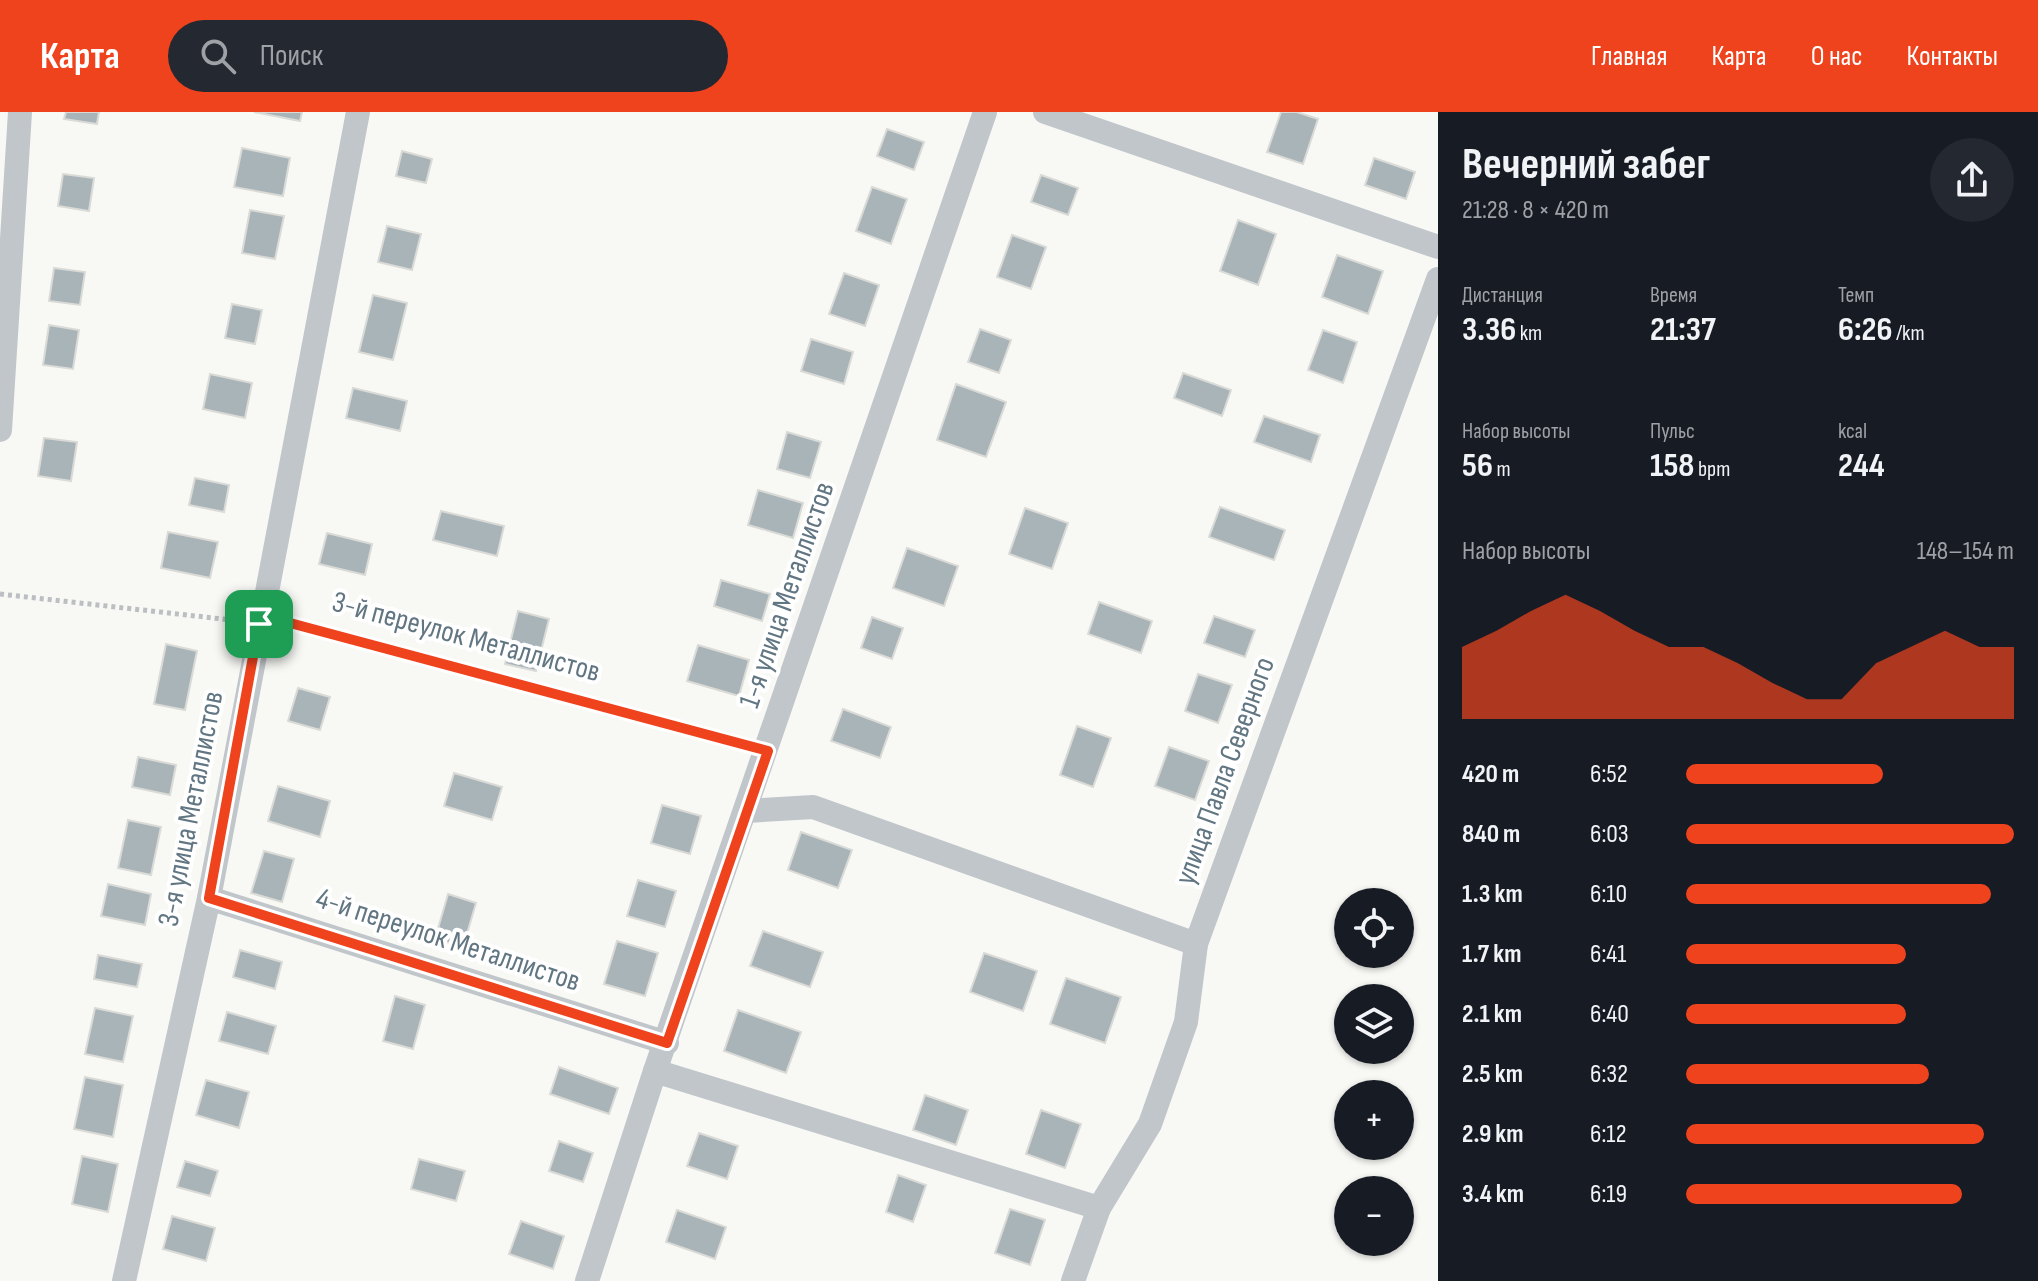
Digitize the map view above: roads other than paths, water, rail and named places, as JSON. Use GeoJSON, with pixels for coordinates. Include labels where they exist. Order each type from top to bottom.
{"type":"FeatureCollection","features":[{"type":"Feature","properties":{"kind":"street"},"geometry":{"type":"LineString","coordinates":[[0,430],[20,112]]}},
{"type":"Feature","properties":{"kind":"street","name":"3-я улица Металлистов"},"geometry":{"type":"LineString","coordinates":[[124,1281],[209,898],[358,112]]}},
{"type":"Feature","properties":{"kind":"street","name":"1-я улица Металлистов"},"geometry":{"type":"LineString","coordinates":[[587,1281],[655,1071],[768,751],[985,112]]}},
{"type":"Feature","properties":{"kind":"street"},"geometry":{"type":"LineString","coordinates":[[1045,112],[1438,247]]}},
{"type":"Feature","properties":{"kind":"street","name":"улица Павла Северного"},"geometry":{"type":"LineString","coordinates":[[1073,1281],[1099,1208],[1150,1124],[1186,1022],[1196,944],[1438,279]]}},
{"type":"Feature","properties":{"kind":"street"},"geometry":{"type":"LineString","coordinates":[[747,811],[813,807],[1196,944]]}},
{"type":"Feature","properties":{"kind":"street","name":"4-й переулок Металлистов"},"geometry":{"type":"LineString","coordinates":[[209,898],[667,1043]]}},
{"type":"Feature","properties":{"kind":"street"},"geometry":{"type":"LineString","coordinates":[[655,1071],[1099,1208]]}}]}
